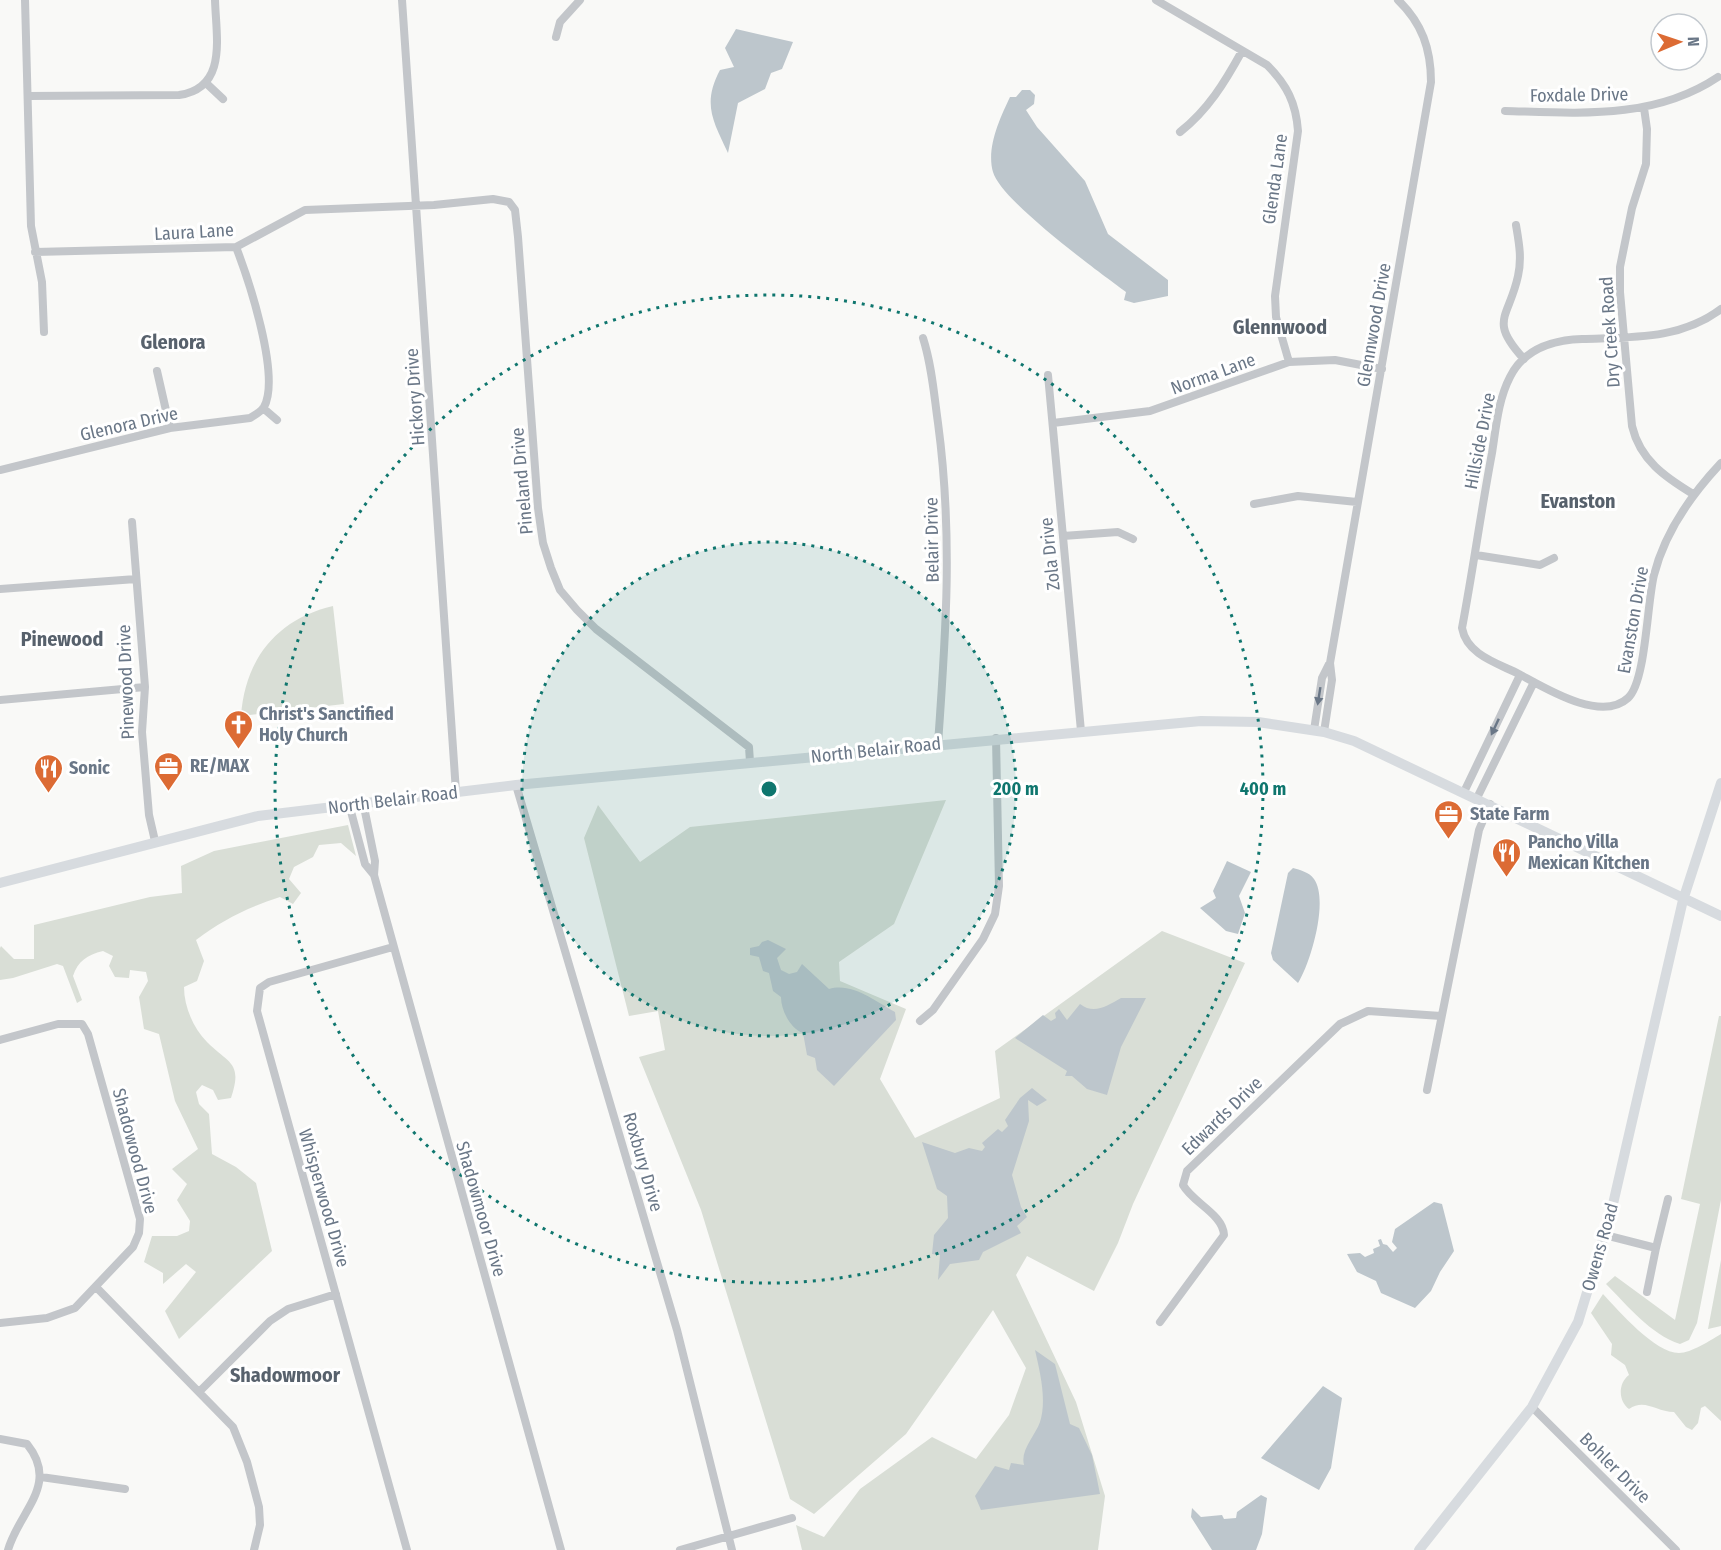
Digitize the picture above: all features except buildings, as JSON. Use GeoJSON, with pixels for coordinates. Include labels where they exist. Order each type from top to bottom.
{"type":"FeatureCollection","features":[{"type":"Feature","properties":{"kind":"main road","name":"North Belair Road"},"geometry":{"type":"LineString","coordinates":[[0,882],[258,816],[363,802],[996,738],[1201,721],[1258,722],[1319,731],[1354,741],[1490,804],[1683,900],[1721,916]]}},
{"type":"Feature","properties":{"kind":"main road","name":"Owens Road"},"geometry":{"type":"LineString","coordinates":[[1419,1550],[1532,1407],[1578,1322],[1605,1235],[1683,900],[1721,783]]}},
{"type":"Feature","properties":{"kind":"street"},"geometry":{"type":"LineString","coordinates":[[25,0],[29,198],[35,252],[42,282],[44,332]]}},
{"type":"Feature","properties":{"kind":"street"},"geometry":{"type":"LineString","coordinates":[[28,96],[179,95],[200,89],[214,69],[215,0]]}},
{"type":"Feature","properties":{"kind":"street","name":"Hickory Drive"},"geometry":{"type":"LineString","coordinates":[[402,0],[456,792]]}},
{"type":"Feature","properties":{"kind":"street"},"geometry":{"type":"LineString","coordinates":[[556,37],[560,22],[580,0]]}},
{"type":"Feature","properties":{"kind":"street","name":"Glenda Lane"},"geometry":{"type":"LineString","coordinates":[[1155,0],[1267,65],[1281,79],[1297,112],[1298,131],[1275,296],[1276,317],[1289,362]]}},
{"type":"Feature","properties":{"kind":"street","name":"Glennwood Drive"},"geometry":{"type":"LineString","coordinates":[[1319,731],[1322,678],[1330,663],[1431,82],[1431,60],[1426,41],[1418,23],[1398,0]]}},
{"type":"Feature","properties":{"kind":"street"},"geometry":{"type":"LineString","coordinates":[[1180,132],[1195,120],[1215,98],[1242,51]]}},
{"type":"Feature","properties":{"kind":"street","name":"Foxdale Drive"},"geometry":{"type":"LineString","coordinates":[[1505,111],[1596,113],[1644,108],[1683,96],[1718,77]]}},
{"type":"Feature","properties":{"kind":"street"},"geometry":{"type":"LineString","coordinates":[[206,83],[223,99]]}},
{"type":"Feature","properties":{"kind":"street","name":"Dry Creek Road"},"geometry":{"type":"LineString","coordinates":[[1644,108],[1647,129],[1646,164],[1632,208],[1620,267],[1624,338],[1635,441],[1643,455],[1660,472],[1693,494]]}},
{"type":"Feature","properties":{"kind":"street","name":"Pineland Drive"},"geometry":{"type":"LineString","coordinates":[[417,206],[502,199],[509,202],[515,210],[538,508],[543,543],[560,590],[596,629],[749,747],[750,762]]}},
{"type":"Feature","properties":{"kind":"street","name":"Laura Lane"},"geometry":{"type":"LineString","coordinates":[[35,252],[236,247],[256,238],[293,214],[305,210],[417,206]]}},
{"type":"Feature","properties":{"kind":"street"},"geometry":{"type":"LineString","coordinates":[[1516,225],[1520,262],[1515,289],[1503,323],[1509,343],[1524,359]]}},
{"type":"Feature","properties":{"kind":"street"},"geometry":{"type":"LineString","coordinates":[[236,247],[262,329],[268,391],[263,408],[277,420]]}},
{"type":"Feature","properties":{"kind":"street","name":"Hillside Drive"},"geometry":{"type":"LineString","coordinates":[[1520,675],[1472,650],[1464,640],[1462,628],[1502,398],[1510,376],[1535,349],[1560,340],[1624,338],[1682,331],[1721,309]]}},
{"type":"Feature","properties":{"kind":"street","name":"Belair Drive"},"geometry":{"type":"LineString","coordinates":[[923,338],[930,357],[949,547],[938,744]]}},
{"type":"Feature","properties":{"kind":"street","name":"Norma Lane"},"geometry":{"type":"LineString","coordinates":[[1053,423],[1150,411],[1289,362],[1335,360],[1382,369]]}},
{"type":"Feature","properties":{"kind":"street"},"geometry":{"type":"LineString","coordinates":[[157,371],[170,428]]}},
{"type":"Feature","properties":{"kind":"street","name":"Zola Drive"},"geometry":{"type":"LineString","coordinates":[[1048,375],[1081,731]]}},
{"type":"Feature","properties":{"kind":"street","name":"Glenora Drive"},"geometry":{"type":"LineString","coordinates":[[0,470],[170,428],[250,418],[263,408]]}},
{"type":"Feature","properties":{"kind":"street","name":"Evanston Drive"},"geometry":{"type":"LineString","coordinates":[[1520,675],[1592,707],[1604,708],[1628,698],[1636,685],[1640,668],[1655,574],[1663,548],[1693,494],[1721,463]]}},
{"type":"Feature","properties":{"kind":"street"},"geometry":{"type":"LineString","coordinates":[[1254,504],[1298,496],[1358,502]]}},
{"type":"Feature","properties":{"kind":"street","name":"Pinewood Drive"},"geometry":{"type":"LineString","coordinates":[[132,522],[145,687],[142,732],[149,815],[155,841]]}},
{"type":"Feature","properties":{"kind":"street"},"geometry":{"type":"LineString","coordinates":[[1063,536],[1118,532],[1133,539]]}},
{"type":"Feature","properties":{"kind":"street"},"geometry":{"type":"LineString","coordinates":[[1476,555],[1540,565],[1554,558]]}},
{"type":"Feature","properties":{"kind":"street"},"geometry":{"type":"LineString","coordinates":[[0,589],[136,579]]}},
{"type":"Feature","properties":{"kind":"street"},"geometry":{"type":"LineString","coordinates":[[1464,792],[1520,675]]}},
{"type":"Feature","properties":{"kind":"street"},"geometry":{"type":"LineString","coordinates":[[1477,798],[1534,682]]}},
{"type":"Feature","properties":{"kind":"street"},"geometry":{"type":"LineString","coordinates":[[0,700],[145,687]]}},
{"type":"Feature","properties":{"kind":"street"},"geometry":{"type":"LineString","coordinates":[[920,1022],[933,1010],[983,939],[995,914],[999,886],[996,738]]}},
{"type":"Feature","properties":{"kind":"street","name":"Roxbury Drive"},"geometry":{"type":"LineString","coordinates":[[516,785],[677,1330],[732,1550]]}},
{"type":"Feature","properties":{"kind":"street","name":"Shadowmoor Drive"},"geometry":{"type":"LineString","coordinates":[[363,802],[374,875],[393,947],[561,1550]]}},
{"type":"Feature","properties":{"kind":"street","name":"Shadowmoor Drive"},"geometry":{"type":"LineString","coordinates":[[349,804],[365,864],[374,875]]}},
{"type":"Feature","properties":{"kind":"street"},"geometry":{"type":"LineString","coordinates":[[1427,1090],[1470,885],[1479,830],[1490,804]]}},
{"type":"Feature","properties":{"kind":"street"},"geometry":{"type":"LineString","coordinates":[[359,842],[370,839]]}},
{"type":"Feature","properties":{"kind":"street","name":"Whisperwood Drive"},"geometry":{"type":"LineString","coordinates":[[393,947],[269,982],[260,988],[257,1011],[407,1550]]}},
{"type":"Feature","properties":{"kind":"street","name":"Edwards Drive"},"geometry":{"type":"LineString","coordinates":[[1160,1322],[1224,1235],[1224,1227],[1219,1221],[1187,1192],[1183,1185],[1187,1171],[1340,1024],[1368,1011],[1441,1016]]}},
{"type":"Feature","properties":{"kind":"street","name":"Shadowood Drive"},"geometry":{"type":"LineString","coordinates":[[0,1041],[70,1022],[82,1024],[88,1035],[140,1219],[139,1233],[133,1247],[97,1288],[75,1308],[62,1315],[0,1323]]}},
{"type":"Feature","properties":{"kind":"street"},"geometry":{"type":"LineString","coordinates":[[1647,1292],[1668,1199]]}},
{"type":"Feature","properties":{"kind":"street"},"geometry":{"type":"LineString","coordinates":[[1605,1235],[1656,1248]]}},
{"type":"Feature","properties":{"kind":"street"},"geometry":{"type":"LineString","coordinates":[[97,1288],[233,1427],[259,1507],[260,1525],[254,1550]]}},
{"type":"Feature","properties":{"kind":"street"},"geometry":{"type":"LineString","coordinates":[[200,1391],[270,1321],[288,1309],[336,1294]]}},
{"type":"Feature","properties":{"kind":"street","name":"Bohler Drive"},"geometry":{"type":"LineString","coordinates":[[1532,1407],[1675,1550]]}},
{"type":"Feature","properties":{"kind":"street"},"geometry":{"type":"LineString","coordinates":[[0,1439],[27,1444],[35,1456],[41,1477],[39,1486],[8,1550]]}},
{"type":"Feature","properties":{"kind":"street"},"geometry":{"type":"LineString","coordinates":[[41,1477],[125,1489]]}},
{"type":"Feature","properties":{"kind":"street"},"geometry":{"type":"LineString","coordinates":[[680,1550],[792,1518]]}},
{"type":"Feature","properties":{"kind":"shaded area"},"geometry":{"type":"Polygon","coordinates":[[[736,29],[793,42],[782,69],[771,73],[765,89],[738,103],[728,153],[714,122],[711,103],[720,70],[734,67],[725,48],[736,29]]]}},
{"type":"Feature","properties":{"kind":"shaded area"},"geometry":{"type":"Polygon","coordinates":[[[1022,90],[1030,90],[1035,95],[1034,104],[1026,110],[1037,127],[1085,181],[1108,234],[1168,280],[1168,296],[1134,303],[1124,300],[1126,292],[1052,235],[1013,200],[1000,185],[991,163],[993,143],[998,124],[1010,97],[1016,97],[1022,90]]]}},
{"type":"Feature","properties":{"kind":"shaded area"},"geometry":{"type":"Polygon","coordinates":[[[333,606],[344,704],[241,716],[249,677],[268,644],[280,631],[296,621],[313,612],[333,606]]]}},
{"type":"Feature","properties":{"kind":"shaded area"},"geometry":{"type":"Polygon","coordinates":[[[946,800],[894,924],[839,962],[840,981],[906,1009],[880,1079],[915,1138],[1000,1098],[995,1051],[1162,931],[1245,963],[1094,1291],[1027,1256],[1016,1275],[1076,1402],[1105,1496],[1098,1550],[802,1550],[796,1525],[824,1537],[860,1489],[932,1437],[976,1459],[1009,1415],[1026,1368],[993,1310],[906,1434],[814,1514],[790,1499],[701,1210],[639,1057],[665,1050],[658,1011],[629,1016],[584,838],[598,805],[640,862],[690,827],[946,800]]]}},
{"type":"Feature","properties":{"kind":"shaded area"},"geometry":{"type":"Polygon","coordinates":[[[348,825],[356,856],[341,843],[319,845],[313,857],[294,867],[289,879],[301,893],[293,904],[280,897],[269,901],[226,920],[196,940],[204,961],[197,981],[184,987],[188,1009],[202,1036],[232,1065],[235,1077],[231,1098],[218,1100],[213,1090],[202,1085],[196,1092],[199,1104],[209,1114],[212,1154],[236,1167],[256,1183],[272,1251],[179,1339],[165,1311],[196,1272],[186,1264],[163,1284],[163,1273],[144,1262],[152,1236],[177,1236],[189,1231],[190,1221],[177,1200],[187,1184],[172,1169],[198,1149],[175,1101],[159,1034],[144,1029],[139,997],[148,981],[146,972],[130,970],[129,978],[115,977],[109,966],[113,956],[103,951],[92,954],[80,963],[73,976],[82,1000],[77,1003],[63,966],[57,964],[0,980],[0,948],[1,946],[14,959],[34,959],[34,925],[150,897],[182,893],[181,866],[214,851],[348,825]]]}},
{"type":"Feature","properties":{"kind":"shaded area"},"geometry":{"type":"Polygon","coordinates":[[[1227,861],[1251,872],[1239,896],[1245,913],[1238,934],[1226,931],[1200,908],[1216,898],[1213,891],[1227,861]]]}},
{"type":"Feature","properties":{"kind":"shaded area"},"geometry":{"type":"Polygon","coordinates":[[[1293,868],[1307,873],[1314,879],[1320,901],[1313,946],[1298,983],[1273,960],[1271,953],[1288,873],[1293,868]]]}},
{"type":"Feature","properties":{"kind":"shaded area"},"geometry":{"type":"Polygon","coordinates":[[[768,940],[786,949],[777,958],[781,970],[789,974],[797,972],[802,964],[829,989],[855,990],[895,1012],[896,1020],[834,1086],[817,1070],[815,1058],[807,1055],[803,1033],[794,1028],[788,1019],[781,997],[773,991],[769,973],[763,971],[759,957],[750,955],[750,948],[759,946],[768,940]]]}},
{"type":"Feature","properties":{"kind":"shaded area"},"geometry":{"type":"Polygon","coordinates":[[[1121,998],[1146,998],[1121,1047],[1107,1095],[1087,1089],[1072,1076],[1065,1076],[1067,1071],[1015,1038],[1043,1015],[1051,1021],[1056,1018],[1055,1013],[1059,1009],[1067,1020],[1080,1004],[1095,1009],[1121,998]]]}},
{"type":"Feature","properties":{"kind":"shaded area"},"geometry":{"type":"Polygon","coordinates":[[[1719,1016],[1721,1016],[1721,1200],[1697,1323],[1689,1340],[1680,1344],[1659,1334],[1649,1326],[1606,1284],[1615,1276],[1675,1320],[1700,1204],[1681,1199],[1719,1016]]]}},
{"type":"Feature","properties":{"kind":"shaded area"},"geometry":{"type":"Polygon","coordinates":[[[1032,1088],[1047,1100],[1037,1106],[1028,1100],[1029,1121],[1012,1175],[1021,1207],[1027,1217],[1017,1226],[1021,1233],[983,1252],[979,1260],[950,1264],[938,1280],[940,1255],[932,1254],[934,1235],[948,1218],[947,1196],[937,1189],[922,1142],[955,1153],[969,1148],[982,1151],[985,1147],[982,1143],[998,1129],[1002,1132],[1008,1126],[1005,1120],[1020,1098],[1032,1088]]]}},
{"type":"Feature","properties":{"kind":"shaded area"},"geometry":{"type":"Polygon","coordinates":[[[1434,1202],[1442,1204],[1454,1251],[1431,1291],[1415,1308],[1381,1293],[1376,1281],[1357,1272],[1347,1254],[1360,1253],[1365,1257],[1374,1253],[1373,1249],[1380,1246],[1378,1240],[1381,1239],[1383,1244],[1393,1252],[1397,1248],[1392,1242],[1395,1229],[1434,1202]]]}},
{"type":"Feature","properties":{"kind":"shaded area"},"geometry":{"type":"Polygon","coordinates":[[[1721,1260],[1721,1326],[1708,1329],[1721,1260]]]}},
{"type":"Feature","properties":{"kind":"shaded area"},"geometry":{"type":"Polygon","coordinates":[[[1603,1294],[1638,1330],[1659,1346],[1670,1351],[1679,1353],[1689,1351],[1721,1334],[1721,1421],[1705,1406],[1701,1408],[1698,1423],[1692,1430],[1686,1427],[1674,1412],[1646,1405],[1629,1409],[1625,1406],[1621,1397],[1621,1387],[1629,1375],[1625,1365],[1611,1355],[1612,1344],[1591,1313],[1603,1294]]]}},
{"type":"Feature","properties":{"kind":"shaded area"},"geometry":{"type":"Polygon","coordinates":[[[1035,1350],[1055,1364],[1070,1424],[1079,1428],[1092,1455],[1100,1494],[981,1510],[975,1496],[995,1466],[1009,1470],[1011,1463],[1024,1465],[1026,1448],[1040,1422],[1043,1395],[1035,1350]]]}},
{"type":"Feature","properties":{"kind":"shaded area"},"geometry":{"type":"Polygon","coordinates":[[[1323,1386],[1342,1398],[1331,1468],[1319,1490],[1261,1458],[1323,1386]]]}},
{"type":"Feature","properties":{"kind":"shaded area"},"geometry":{"type":"Polygon","coordinates":[[[1261,1495],[1267,1498],[1262,1534],[1256,1550],[1212,1550],[1191,1517],[1192,1508],[1201,1517],[1222,1515],[1224,1519],[1236,1518],[1237,1512],[1261,1495]]]}},
{"type":"Feature","properties":{"kind":"place","name":"Christ's Sanctified Holy Church"},"geometry":{"type":"Point","coordinates":[238,750]}},
{"type":"Feature","properties":{"kind":"place","name":"RE/MAX"},"geometry":{"type":"Point","coordinates":[169,792]}},
{"type":"Feature","properties":{"kind":"place","name":"Sonic"},"geometry":{"type":"Point","coordinates":[48,794]}},
{"type":"Feature","properties":{"kind":"place","name":"State Farm"},"geometry":{"type":"Point","coordinates":[1449,840]}},
{"type":"Feature","properties":{"kind":"place","name":"Pancho Villa Mexican Kitchen"},"geometry":{"type":"Point","coordinates":[1507,878]}},
{"type":"Feature","properties":{"kind":"district","name":"Glennwood"},"geometry":{"type":"Point","coordinates":[1280,327]}},
{"type":"Feature","properties":{"kind":"district","name":"Glenora"},"geometry":{"type":"Point","coordinates":[173,342]}},
{"type":"Feature","properties":{"kind":"district","name":"Evanston"},"geometry":{"type":"Point","coordinates":[1578,501]}},
{"type":"Feature","properties":{"kind":"district","name":"Pinewood"},"geometry":{"type":"Point","coordinates":[62,639]}},
{"type":"Feature","properties":{"kind":"district","name":"Shadowmoor"},"geometry":{"type":"Point","coordinates":[285,1375]}}]}
